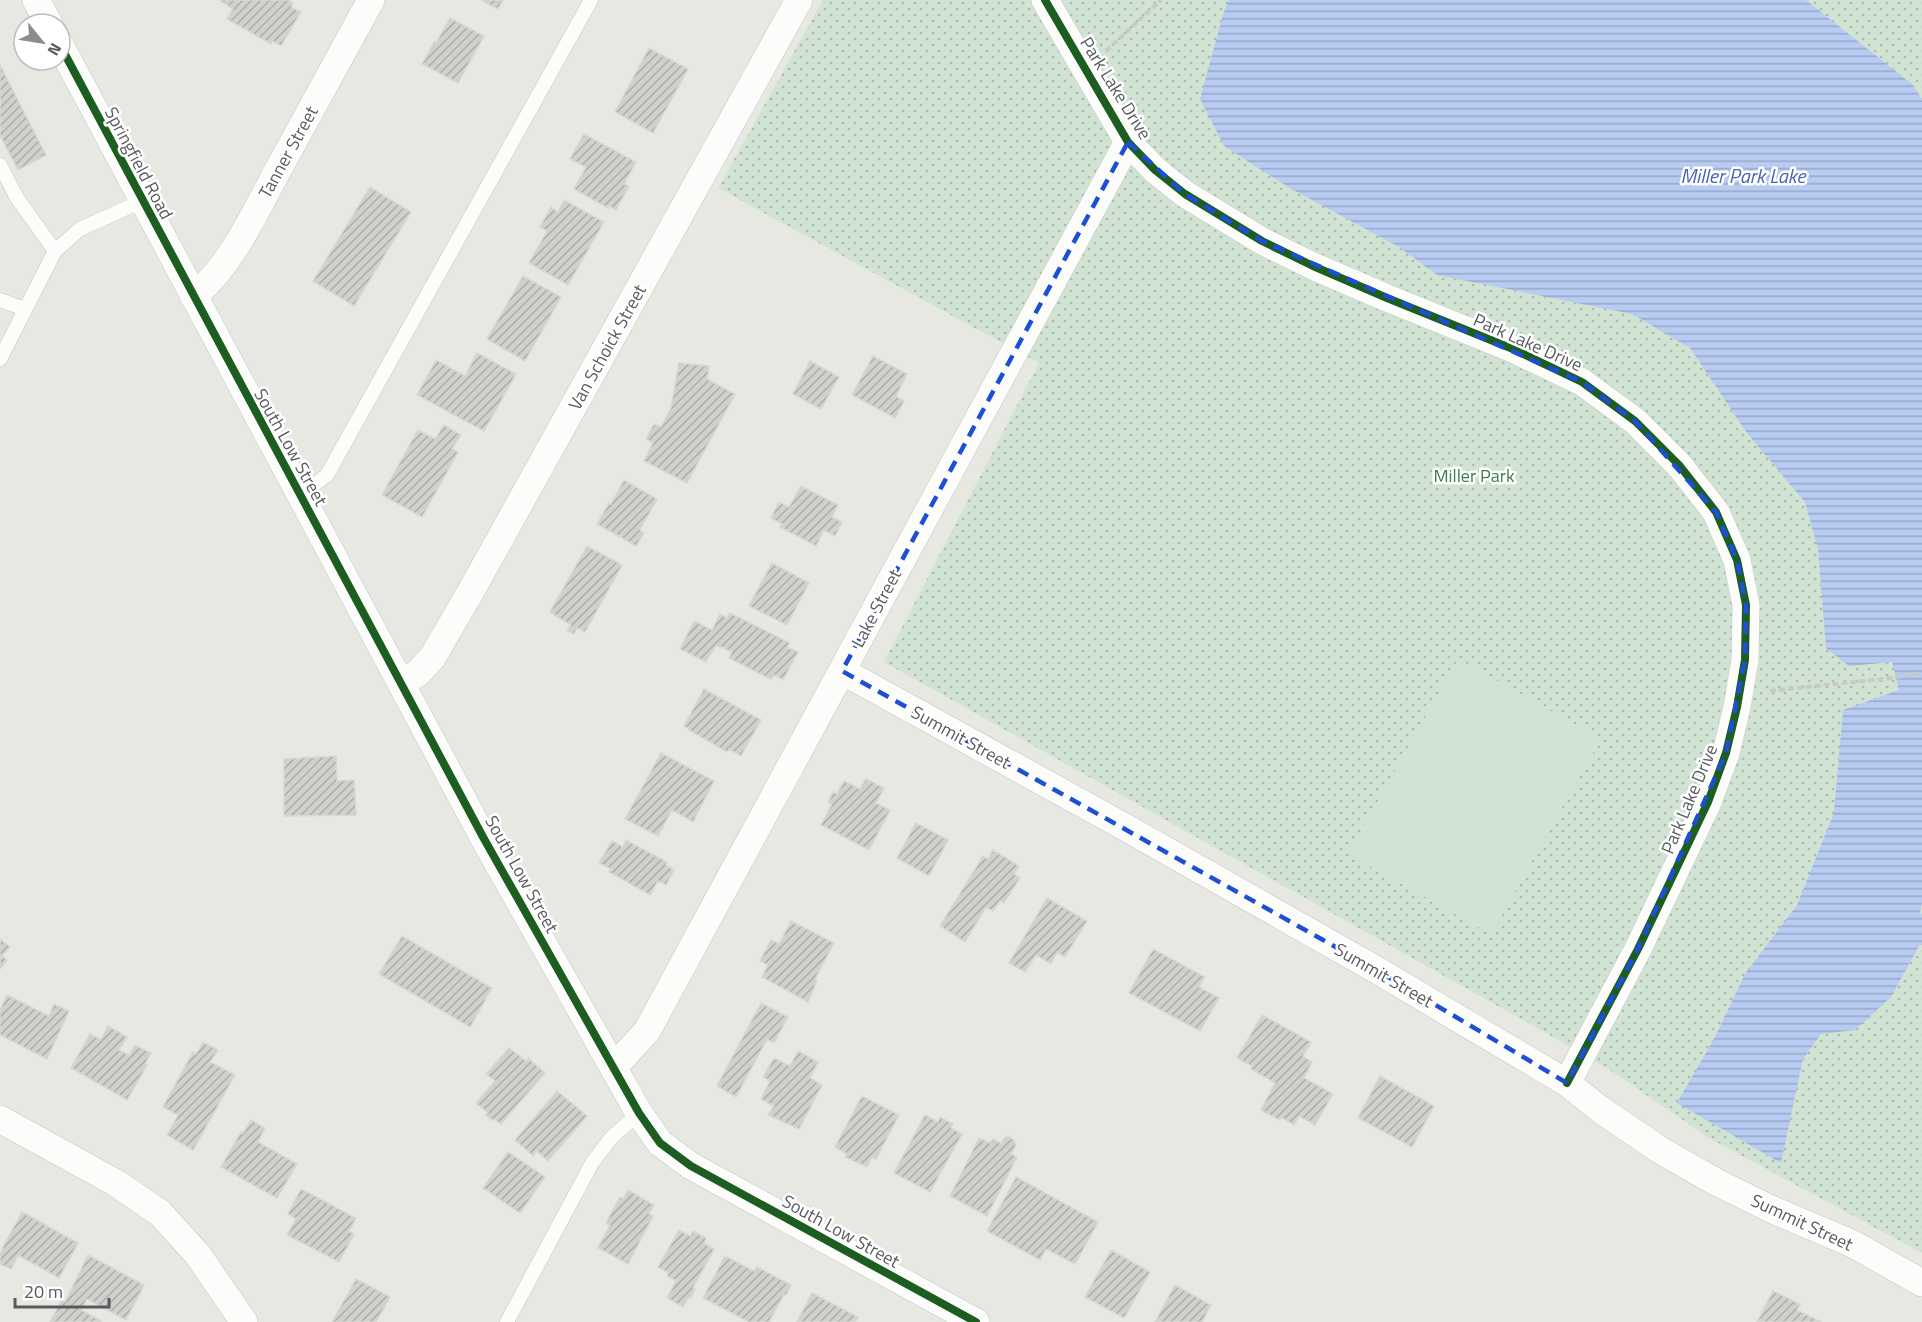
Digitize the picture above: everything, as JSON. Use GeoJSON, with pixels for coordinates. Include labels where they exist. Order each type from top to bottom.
{"type":"FeatureCollection","features":[{"type":"Feature","properties":{"kind":"street","name":"Tanner Street"},"geometry":{"type":"LineString","coordinates":[[193,296],[206,287],[215,276],[245,230],[371,0]]}},
{"type":"Feature","properties":{"kind":"street","name":"Van Schoick Street"},"geometry":{"type":"LineString","coordinates":[[402,683],[418,673],[432,658],[471,591],[799,0]]}},
{"type":"Feature","properties":{"kind":"street","name":"Park Lake Drive"},"geometry":{"type":"LineString","coordinates":[[1045,0],[1128,142],[1155,170],[1185,194],[1262,241],[1387,298],[1513,349],[1582,382],[1635,421],[1679,465],[1716,512],[1737,560],[1746,605],[1744,660],[1726,753],[1708,802],[1638,950],[1567,1083]]}},
{"type":"Feature","properties":{"kind":"street","name":"Springfield Road"},"geometry":{"type":"LineString","coordinates":[[72,68],[193,296]]}},
{"type":"Feature","properties":{"kind":"street","name":"Lake Street"},"geometry":{"type":"LineString","coordinates":[[614,1067],[646,1030],[1128,142]]}},
{"type":"Feature","properties":{"kind":"street","name":"South Low Street"},"geometry":{"type":"LineString","coordinates":[[193,296],[483,837],[639,1113],[660,1143],[691,1166],[976,1322]]}},
{"type":"Feature","properties":{"kind":"street","name":"Summit Street"},"geometry":{"type":"LineString","coordinates":[[842,671],[1375,969],[1567,1083],[1601,1110],[1660,1150],[1707,1177],[1773,1210],[1853,1244],[1922,1283]]}},
{"type":"Feature","properties":{"kind":"street"},"geometry":{"type":"LineString","coordinates":[[0,1119],[116,1183],[160,1213],[198,1255],[244,1322]]}},
{"type":"Feature","properties":{"kind":"lane"},"geometry":{"type":"LineString","coordinates":[[300,495],[327,475],[591,0]]}},
{"type":"Feature","properties":{"kind":"lane"},"geometry":{"type":"LineString","coordinates":[[0,165],[17,198],[55,251]]}},
{"type":"Feature","properties":{"kind":"lane"},"geometry":{"type":"LineString","coordinates":[[0,359],[55,251],[80,229],[142,201]]}},
{"type":"Feature","properties":{"kind":"lane"},"geometry":{"type":"LineString","coordinates":[[0,300],[25,309]]}},
{"type":"Feature","properties":{"kind":"lane"},"geometry":{"type":"LineString","coordinates":[[507,1322],[592,1163],[610,1138],[639,1113]]}},
{"type":"Feature","properties":{"kind":"path"},"geometry":{"type":"LineString","coordinates":[[1086,70],[1161,0]]}},
{"type":"Feature","properties":{"kind":"path"},"geometry":{"type":"LineString","coordinates":[[1739,694],[1922,673]]}},
{"type":"Feature","properties":{"kind":"highlighted area"},"geometry":{"type":"Polygon","coordinates":[[[1128,142],[1185,194],[1262,241],[1582,382],[1635,421],[1716,512],[1737,560],[1746,605],[1745,660],[1726,753],[1638,949],[1567,1083],[1375,969],[842,671],[1128,142]]]}},
{"type":"Feature","properties":{"kind":"green space","name":"Miller Park"},"geometry":{"type":"Polygon","coordinates":[[[823,0],[1922,0],[1922,1253],[1709,1138],[1607,1068],[884,662],[1039,363],[718,188],[823,0]]]}},
{"type":"Feature","properties":{"kind":"green space"},"geometry":{"type":"Polygon","coordinates":[[[1458,659],[1601,739],[1491,934],[1348,854],[1458,659]]]}},
{"type":"Feature","properties":{"kind":"water","name":"Miller Park Lake"},"geometry":{"type":"Polygon","coordinates":[[[1229,0],[1806,0],[1913,85],[1922,99],[1922,903],[1920,912],[1922,915],[1922,945],[1919,946],[1891,997],[1855,1030],[1821,1034],[1803,1059],[1781,1163],[1677,1103],[1715,1037],[1745,974],[1797,905],[1834,813],[1843,710],[1899,690],[1892,662],[1849,666],[1826,648],[1818,549],[1805,502],[1747,433],[1690,348],[1632,314],[1437,275],[1399,247],[1288,187],[1224,146],[1200,99],[1229,0]]]}},
{"type":"Feature","properties":{"kind":"building"},"geometry":{"type":"Polygon","coordinates":[[[219,0],[288,0],[293,3],[291,7],[301,12],[281,46],[273,41],[271,44],[227,19],[233,9],[219,0]]]}},
{"type":"Feature","properties":{"kind":"building"},"geometry":{"type":"Polygon","coordinates":[[[481,0],[503,0],[498,9],[481,0]]]}},
{"type":"Feature","properties":{"kind":"building"},"geometry":{"type":"Polygon","coordinates":[[[450,18],[484,36],[458,83],[422,64],[450,18]]]}},
{"type":"Feature","properties":{"kind":"building"},"geometry":{"type":"Polygon","coordinates":[[[649,48],[688,69],[653,133],[615,112],[649,48]]]}},
{"type":"Feature","properties":{"kind":"building"},"geometry":{"type":"Polygon","coordinates":[[[0,65],[46,155],[18,170],[0,135],[0,65]]]}},
{"type":"Feature","properties":{"kind":"building"},"geometry":{"type":"Polygon","coordinates":[[[584,134],[636,162],[624,184],[629,186],[616,210],[574,189],[586,167],[570,159],[584,134]]]}},
{"type":"Feature","properties":{"kind":"building"},"geometry":{"type":"Polygon","coordinates":[[[370,187],[411,212],[354,306],[313,281],[370,187]]]}},
{"type":"Feature","properties":{"kind":"building"},"geometry":{"type":"Polygon","coordinates":[[[564,200],[604,222],[568,285],[529,263],[547,231],[540,227],[551,207],[558,212],[564,200]]]}},
{"type":"Feature","properties":{"kind":"building"},"geometry":{"type":"Polygon","coordinates":[[[523,276],[561,297],[525,361],[487,339],[523,276]]]}},
{"type":"Feature","properties":{"kind":"building"},"geometry":{"type":"Polygon","coordinates":[[[477,353],[516,374],[484,431],[417,395],[436,360],[465,376],[477,353]]]}},
{"type":"Feature","properties":{"kind":"building"},"geometry":{"type":"Polygon","coordinates":[[[873,356],[907,374],[896,396],[904,401],[895,418],[852,395],[873,356]]]}},
{"type":"Feature","properties":{"kind":"building"},"geometry":{"type":"Polygon","coordinates":[[[810,361],[839,377],[821,409],[793,394],[810,361]]]}},
{"type":"Feature","properties":{"kind":"building"},"geometry":{"type":"Polygon","coordinates":[[[679,363],[709,366],[707,379],[735,394],[687,483],[644,461],[653,443],[646,439],[654,424],[661,427],[671,408],[679,363]]]}},
{"type":"Feature","properties":{"kind":"building"},"geometry":{"type":"Polygon","coordinates":[[[444,425],[461,435],[452,449],[458,452],[422,517],[382,495],[418,430],[435,439],[444,425]]]}},
{"type":"Feature","properties":{"kind":"building"},"geometry":{"type":"Polygon","coordinates":[[[624,480],[657,499],[640,530],[644,533],[636,546],[597,524],[624,480]]]}},
{"type":"Feature","properties":{"kind":"building"},"geometry":{"type":"Polygon","coordinates":[[[801,486],[838,505],[832,517],[842,522],[835,536],[824,530],[816,546],[780,527],[782,524],[771,518],[779,502],[789,507],[801,486]]]}},
{"type":"Feature","properties":{"kind":"building"},"geometry":{"type":"Polygon","coordinates":[[[587,546],[622,565],[585,632],[577,628],[574,634],[567,631],[571,625],[550,612],[587,546]]]}},
{"type":"Feature","properties":{"kind":"building"},"geometry":{"type":"Polygon","coordinates":[[[772,563],[809,583],[787,625],[749,606],[772,563]]]}},
{"type":"Feature","properties":{"kind":"building"},"geometry":{"type":"Polygon","coordinates":[[[730,613],[790,643],[787,647],[798,652],[783,680],[774,675],[771,679],[768,678],[729,658],[732,652],[716,645],[706,662],[680,649],[694,621],[712,630],[720,614],[727,618],[730,613]]]}},
{"type":"Feature","properties":{"kind":"building"},"geometry":{"type":"Polygon","coordinates":[[[704,689],[761,720],[741,756],[729,749],[727,752],[684,726],[704,689]]]}},
{"type":"Feature","properties":{"kind":"building"},"geometry":{"type":"Polygon","coordinates":[[[661,753],[714,781],[693,822],[672,810],[658,836],[625,819],[661,753]]]}},
{"type":"Feature","properties":{"kind":"building"},"geometry":{"type":"Polygon","coordinates":[[[336,756],[337,781],[354,780],[356,815],[284,816],[284,759],[336,756]]]}},
{"type":"Feature","properties":{"kind":"building"},"geometry":{"type":"Polygon","coordinates":[[[866,779],[884,788],[876,803],[890,810],[869,850],[821,825],[832,804],[828,802],[833,792],[837,794],[844,781],[860,789],[866,779]]]}},
{"type":"Feature","properties":{"kind":"building"},"geometry":{"type":"Polygon","coordinates":[[[916,823],[948,840],[929,876],[897,858],[916,823]]]}},
{"type":"Feature","properties":{"kind":"building"},"geometry":{"type":"Polygon","coordinates":[[[626,840],[667,862],[666,865],[674,870],[666,885],[658,881],[650,895],[609,872],[611,869],[599,863],[612,841],[623,847],[626,840]]]}},
{"type":"Feature","properties":{"kind":"building"},"geometry":{"type":"Polygon","coordinates":[[[993,850],[1019,866],[1014,874],[1020,878],[1004,903],[1000,901],[993,911],[986,907],[965,942],[940,926],[983,856],[988,859],[993,850]]]}},
{"type":"Feature","properties":{"kind":"building"},"geometry":{"type":"Polygon","coordinates":[[[1047,898],[1087,921],[1065,957],[1057,952],[1051,964],[1036,955],[1025,972],[1009,963],[1047,898]]]}},
{"type":"Feature","properties":{"kind":"building"},"geometry":{"type":"Polygon","coordinates":[[[791,921],[834,943],[815,979],[817,981],[808,1002],[762,977],[768,965],[760,961],[771,940],[779,944],[791,921]]]}},
{"type":"Feature","properties":{"kind":"building"},"geometry":{"type":"Polygon","coordinates":[[[402,936],[492,988],[470,1027],[379,974],[402,936]]]}},
{"type":"Feature","properties":{"kind":"building"},"geometry":{"type":"Polygon","coordinates":[[[0,939],[10,947],[2,956],[7,960],[0,969],[0,939]]]}},
{"type":"Feature","properties":{"kind":"building"},"geometry":{"type":"Polygon","coordinates":[[[1153,949],[1205,977],[1199,987],[1219,998],[1200,1031],[1129,993],[1153,949]]]}},
{"type":"Feature","properties":{"kind":"building"},"geometry":{"type":"Polygon","coordinates":[[[7,995],[49,1016],[54,1004],[69,1011],[47,1059],[0,1035],[0,1010],[7,995]]]}},
{"type":"Feature","properties":{"kind":"building"},"geometry":{"type":"Polygon","coordinates":[[[761,1003],[788,1017],[774,1043],[767,1039],[736,1097],[717,1086],[761,1003]]]}},
{"type":"Feature","properties":{"kind":"building"},"geometry":{"type":"Polygon","coordinates":[[[1262,1015],[1311,1042],[1303,1056],[1312,1062],[1304,1078],[1333,1094],[1315,1125],[1299,1116],[1294,1125],[1281,1117],[1279,1120],[1261,1110],[1275,1083],[1237,1058],[1262,1015]]]}},
{"type":"Feature","properties":{"kind":"building"},"geometry":{"type":"Polygon","coordinates":[[[108,1026],[127,1037],[119,1050],[129,1055],[135,1045],[151,1053],[145,1064],[147,1065],[127,1100],[71,1068],[90,1034],[101,1040],[108,1026]]]}},
{"type":"Feature","properties":{"kind":"building"},"geometry":{"type":"Polygon","coordinates":[[[203,1042],[218,1050],[210,1062],[235,1075],[193,1150],[167,1135],[178,1115],[163,1107],[193,1052],[196,1054],[203,1042]]]}},
{"type":"Feature","properties":{"kind":"building"},"geometry":{"type":"Polygon","coordinates":[[[509,1048],[526,1061],[528,1058],[545,1073],[501,1124],[486,1115],[488,1113],[476,1103],[495,1081],[486,1074],[509,1048]]]}},
{"type":"Feature","properties":{"kind":"building"},"geometry":{"type":"Polygon","coordinates":[[[798,1051],[818,1062],[810,1078],[822,1085],[799,1129],[768,1115],[774,1106],[761,1099],[770,1081],[763,1077],[774,1058],[790,1066],[798,1051]]]}},
{"type":"Feature","properties":{"kind":"building"},"geometry":{"type":"Polygon","coordinates":[[[1380,1076],[1434,1106],[1412,1147],[1358,1118],[1380,1076]]]}},
{"type":"Feature","properties":{"kind":"building"},"geometry":{"type":"Polygon","coordinates":[[[557,1091],[587,1116],[548,1161],[537,1151],[533,1156],[515,1140],[557,1091]]]}},
{"type":"Feature","properties":{"kind":"building"},"geometry":{"type":"Polygon","coordinates":[[[862,1096],[899,1115],[876,1159],[872,1157],[867,1167],[845,1157],[847,1154],[835,1147],[862,1096]]]}},
{"type":"Feature","properties":{"kind":"building"},"geometry":{"type":"Polygon","coordinates":[[[925,1115],[938,1122],[940,1117],[953,1124],[951,1128],[962,1134],[930,1192],[894,1173],[925,1115]]]}},
{"type":"Feature","properties":{"kind":"building"},"geometry":{"type":"Polygon","coordinates":[[[251,1120],[265,1128],[258,1142],[297,1164],[277,1198],[221,1167],[241,1132],[243,1133],[251,1120]]]}},
{"type":"Feature","properties":{"kind":"building"},"geometry":{"type":"Polygon","coordinates":[[[1008,1136],[1014,1140],[1016,1145],[1011,1154],[1017,1157],[987,1216],[950,1196],[979,1138],[990,1143],[993,1139],[1002,1144],[1004,1138],[1008,1136]]]}},
{"type":"Feature","properties":{"kind":"building"},"geometry":{"type":"Polygon","coordinates":[[[508,1152],[545,1177],[520,1213],[483,1188],[508,1152]]]}},
{"type":"Feature","properties":{"kind":"building"},"geometry":{"type":"Polygon","coordinates":[[[1016,1177],[1098,1222],[1075,1264],[1046,1249],[1040,1260],[987,1231],[1016,1177]]]}},
{"type":"Feature","properties":{"kind":"building"},"geometry":{"type":"Polygon","coordinates":[[[301,1189],[356,1218],[349,1231],[354,1234],[339,1262],[287,1235],[296,1219],[288,1214],[301,1189]]]}},
{"type":"Feature","properties":{"kind":"building"},"geometry":{"type":"Polygon","coordinates":[[[628,1190],[654,1205],[649,1214],[653,1216],[628,1264],[598,1248],[610,1225],[606,1223],[620,1197],[623,1199],[628,1190]]]}},
{"type":"Feature","properties":{"kind":"building"},"geometry":{"type":"Polygon","coordinates":[[[22,1212],[78,1243],[59,1278],[18,1255],[11,1269],[0,1264],[3,1247],[22,1212]]]}},
{"type":"Feature","properties":{"kind":"building"},"geometry":{"type":"Polygon","coordinates":[[[679,1230],[690,1236],[693,1231],[706,1238],[704,1243],[714,1249],[693,1288],[695,1289],[691,1298],[689,1297],[683,1307],[667,1298],[676,1281],[667,1276],[669,1273],[658,1267],[679,1230]]]}},
{"type":"Feature","properties":{"kind":"building"},"geometry":{"type":"Polygon","coordinates":[[[1111,1250],[1150,1272],[1124,1318],[1085,1297],[1111,1250]]]}},
{"type":"Feature","properties":{"kind":"building"},"geometry":{"type":"Polygon","coordinates":[[[88,1255],[144,1285],[126,1320],[87,1299],[81,1310],[100,1322],[50,1322],[62,1300],[65,1302],[88,1255]]]}},
{"type":"Feature","properties":{"kind":"building"},"geometry":{"type":"Polygon","coordinates":[[[725,1256],[754,1271],[757,1267],[791,1285],[769,1322],[749,1322],[703,1298],[725,1256]]]}},
{"type":"Feature","properties":{"kind":"building"},"geometry":{"type":"Polygon","coordinates":[[[356,1279],[390,1297],[376,1322],[332,1322],[356,1279]]]}},
{"type":"Feature","properties":{"kind":"building"},"geometry":{"type":"Polygon","coordinates":[[[1175,1285],[1211,1305],[1202,1322],[1155,1322],[1175,1285]]]}},
{"type":"Feature","properties":{"kind":"building"},"geometry":{"type":"Polygon","coordinates":[[[1773,1291],[1800,1304],[1797,1310],[1821,1322],[1757,1322],[1773,1291]]]}},
{"type":"Feature","properties":{"kind":"building"},"geometry":{"type":"Polygon","coordinates":[[[812,1293],[858,1317],[855,1322],[797,1322],[812,1293]]]}},
{"type":"Feature","properties":{"kind":"cycle path"},"geometry":{"type":"LineString","coordinates":[[1045,0],[1128,142],[1155,170],[1185,194],[1262,241],[1313,266],[1513,349],[1582,382],[1635,421],[1679,465],[1716,512],[1737,560],[1746,605],[1745,660],[1726,753],[1708,802],[1638,949],[1567,1083]]}},
{"type":"Feature","properties":{"kind":"cycle path"},"geometry":{"type":"LineString","coordinates":[[72,67],[483,837],[639,1113],[660,1143],[691,1166],[976,1322]]}}]}
